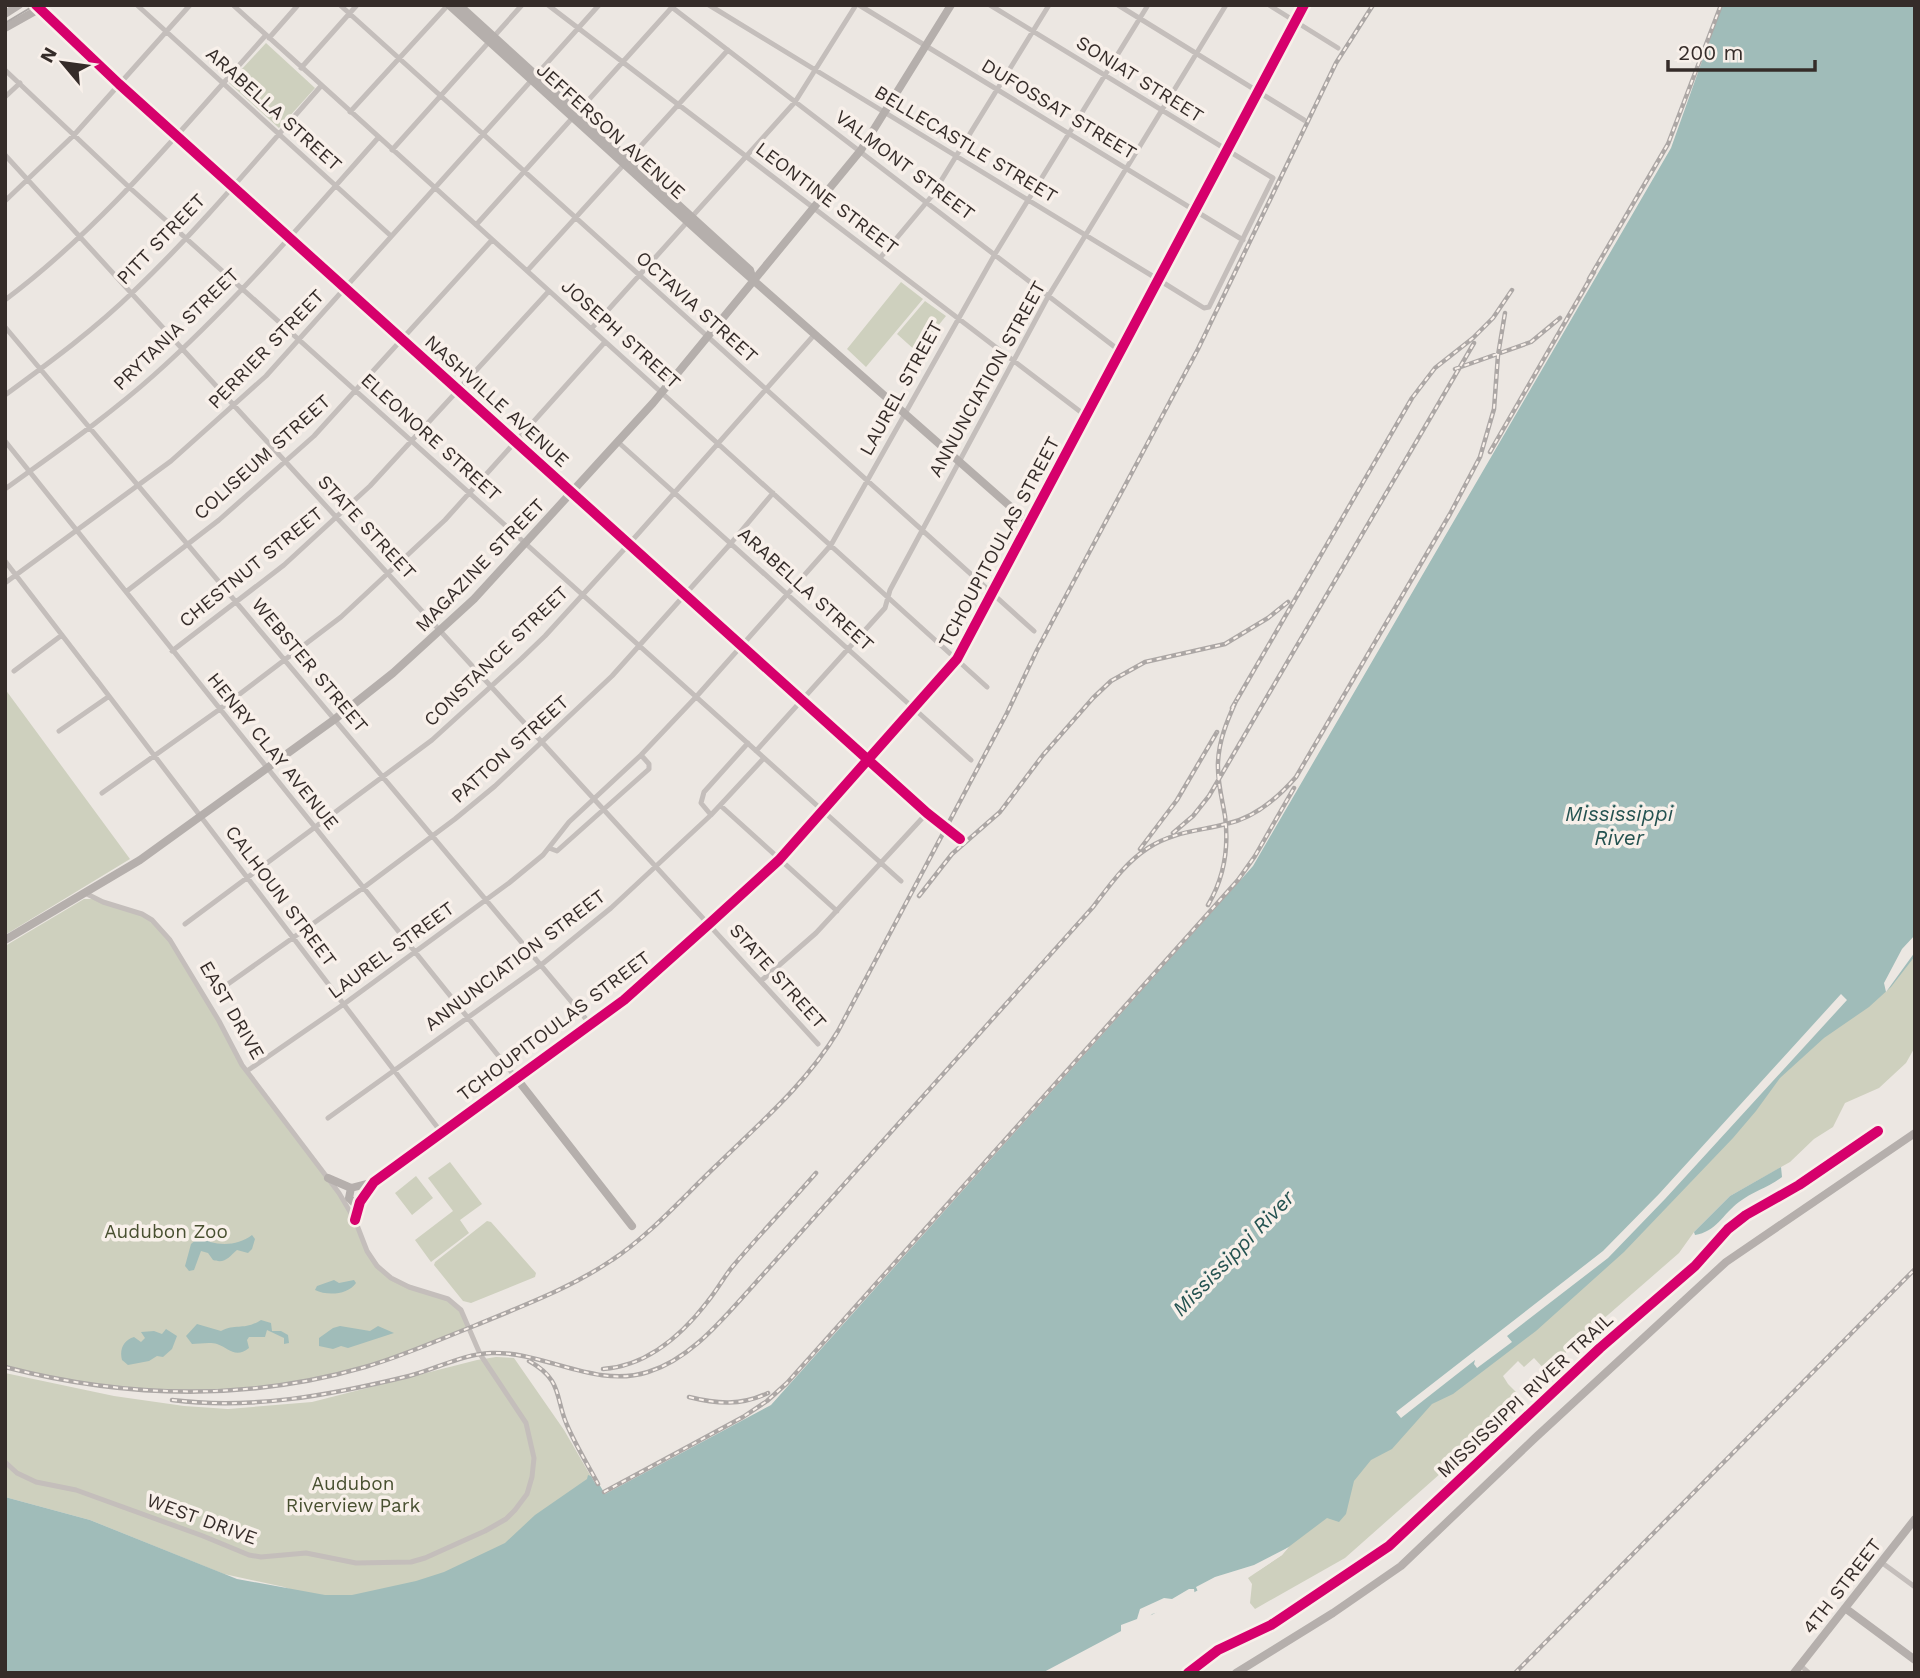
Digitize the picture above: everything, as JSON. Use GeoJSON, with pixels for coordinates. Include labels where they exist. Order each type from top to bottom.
{"type":"FeatureCollection","features":[{"type":"Feature","properties":{"kind":"street"},"geometry":{"type":"LineString","coordinates":[[5,14],[19,5]]}},
{"type":"Feature","properties":{"kind":"street","name":"ARABELLA STREET"},"geometry":{"type":"LineString","coordinates":[[137,5],[391,236]]}},
{"type":"Feature","properties":{"kind":"street"},"geometry":{"type":"LineString","coordinates":[[5,201],[74,135],[190,5]]}},
{"type":"Feature","properties":{"kind":"street","name":"JOSEPH STREET"},"geometry":{"type":"LineString","coordinates":[[233,5],[988,687]]}},
{"type":"Feature","properties":{"kind":"street"},"geometry":{"type":"LineString","coordinates":[[5,300],[79,237],[131,187],[222,83],[298,5]]}},
{"type":"Feature","properties":{"kind":"street","name":"OCTAVIA STREET"},"geometry":{"type":"LineString","coordinates":[[340,5],[1034,631]]}},
{"type":"Feature","properties":{"kind":"street"},"geometry":{"type":"LineString","coordinates":[[301,68],[357,5]]}},
{"type":"Feature","properties":{"kind":"street"},"geometry":{"type":"LineString","coordinates":[[350,112],[448,5]]}},
{"type":"Feature","properties":{"kind":"street","name":"JEFFERSON AVENUE"},"geometry":{"type":"LineString","coordinates":[[448,5],[492,39]]}},
{"type":"Feature","properties":{"kind":"street","name":"JEFFERSON AVENUE"},"geometry":{"type":"LineString","coordinates":[[458,5],[625,161],[750,270],[753,280],[1030,523]]}},
{"type":"Feature","properties":{"kind":"street"},"geometry":{"type":"LineString","coordinates":[[392,150],[522,5]]}},
{"type":"Feature","properties":{"kind":"street","name":"LEONTINE STREET"},"geometry":{"type":"LineString","coordinates":[[548,5],[1086,416]]}},
{"type":"Feature","properties":{"kind":"street","name":"PERRIER STREET"},"geometry":{"type":"LineString","coordinates":[[5,583],[138,486],[236,405],[300,340],[599,5]]}},
{"type":"Feature","properties":{"kind":"street","name":"BELLECASTLE STREET"},"geometry":{"type":"LineString","coordinates":[[709,5],[1207,309],[1212,305],[1243,240]]}},
{"type":"Feature","properties":{"kind":"street"},"geometry":{"type":"LineString","coordinates":[[591,329],[794,102],[857,5]]}},
{"type":"Feature","properties":{"kind":"street","name":"DUFOSSAT STREET"},"geometry":{"type":"LineString","coordinates":[[857,5],[1243,240]]}},
{"type":"Feature","properties":{"kind":"street","name":"MAGAZINE STREET"},"geometry":{"type":"LineString","coordinates":[[5,940],[140,860],[335,719],[393,673],[501,571],[662,392],[861,150],[951,5]]}},
{"type":"Feature","properties":{"kind":"street","name":"SONIAT STREET"},"geometry":{"type":"LineString","coordinates":[[990,5],[1273,178],[1243,240]]}},
{"type":"Feature","properties":{"kind":"street"},"geometry":{"type":"LineString","coordinates":[[880,258],[928,202],[1049,5]]}},
{"type":"Feature","properties":{"kind":"street"},"geometry":{"type":"LineString","coordinates":[[1118,5],[1304,120]]}},
{"type":"Feature","properties":{"kind":"street","name":"LAUREL STREET"},"geometry":{"type":"LineString","coordinates":[[247,1071],[415,952],[549,848],[569,822],[641,755],[696,697],[831,545],[1027,199],[1148,5]]}},
{"type":"Feature","properties":{"kind":"street","name":"ANNUNCIATION STREET"},"geometry":{"type":"LineString","coordinates":[[756,751],[886,608],[888,596],[958,461],[1049,295],[1226,5]]}},
{"type":"Feature","properties":{"kind":"street"},"geometry":{"type":"LineString","coordinates":[[1269,5],[1338,48]]}},
{"type":"Feature","properties":{"kind":"street","name":"TCHOUPITOULAS STREET"},"geometry":{"type":"LineString","coordinates":[[355,1220],[359,1202],[374,1181],[624,1000],[779,860],[957,659],[1304,5]]}},
{"type":"Feature","properties":{"kind":"street"},"geometry":{"type":"LineString","coordinates":[[5,28],[40,6]]}},
{"type":"Feature","properties":{"kind":"street","name":"NASHVILLE AVENUE"},"geometry":{"type":"LineString","coordinates":[[40,6],[119,84],[937,821]]}},
{"type":"Feature","properties":{"kind":"street"},"geometry":{"type":"LineString","coordinates":[[476,225],[672,6]]}},
{"type":"Feature","properties":{"kind":"street","name":"VALMONT STREET"},"geometry":{"type":"LineString","coordinates":[[672,6],[1121,351]]}},
{"type":"Feature","properties":{"kind":"street"},"geometry":{"type":"LineString","coordinates":[[527,271],[727,50]]}},
{"type":"Feature","properties":{"kind":"street","name":"ELEONORE STREET"},"geometry":{"type":"LineString","coordinates":[[5,70],[356,391],[901,881]]}},
{"type":"Feature","properties":{"kind":"street"},"geometry":{"type":"LineString","coordinates":[[5,97],[20,83]]}},
{"type":"Feature","properties":{"kind":"street","name":"PITT STREET"},"geometry":{"type":"LineString","coordinates":[[5,395],[65,351],[132,293],[187,238],[321,86]]}},
{"type":"Feature","properties":{"kind":"street","name":"PRYTANIA STREET"},"geometry":{"type":"LineString","coordinates":[[5,489],[121,405],[183,349],[222,311],[378,138]]}},
{"type":"Feature","properties":{"kind":"street","name":"STATE STREET"},"geometry":{"type":"LineString","coordinates":[[5,155],[818,1044]]}},
{"type":"Feature","properties":{"kind":"street","name":"COLISEUM STREET"},"geometry":{"type":"LineString","coordinates":[[127,591],[219,520],[286,461],[356,391],[492,240]]}},
{"type":"Feature","properties":{"kind":"street","name":"CHESTNUT STREET"},"geometry":{"type":"LineString","coordinates":[[173,651],[237,603],[337,518],[413,442],[549,291]]}},
{"type":"Feature","properties":{"kind":"street","name":"WEBSTER STREET"},"geometry":{"type":"LineString","coordinates":[[5,327],[591,1025]]}},
{"type":"Feature","properties":{"kind":"street","name":"CONSTANCE STREET"},"geometry":{"type":"LineString","coordinates":[[185,924],[432,740],[545,636],[815,334]]}},
{"type":"Feature","properties":{"kind":"street"},"geometry":{"type":"LineString","coordinates":[[102,793],[220,709],[341,617],[426,539],[605,342]]}},
{"type":"Feature","properties":{"kind":"street","name":"HENRY CLAY AVENUE"},"geometry":{"type":"LineString","coordinates":[[5,441],[517,1079]]}},
{"type":"Feature","properties":{"kind":"street","name":"ARABELLA STREET"},"geometry":{"type":"LineString","coordinates":[[618,442],[971,760]]}},
{"type":"Feature","properties":{"kind":"street","name":"PATTON STREET"},"geometry":{"type":"LineString","coordinates":[[228,984],[363,888],[477,802],[587,701],[685,595],[773,493]]}},
{"type":"Feature","properties":{"kind":"street","name":"CALHOUN STREET"},"geometry":{"type":"LineString","coordinates":[[5,561],[441,1132]]}},
{"type":"Feature","properties":{"kind":"street"},"geometry":{"type":"LineString","coordinates":[[15,671],[62,635]]}},
{"type":"Feature","properties":{"kind":"street"},"geometry":{"type":"LineString","coordinates":[[59,730],[108,696]]}},
{"type":"Feature","properties":{"kind":"street"},"geometry":{"type":"LineString","coordinates":[[711,815],[701,803],[704,793],[748,743]]}},
{"type":"Feature","properties":{"kind":"street","name":"LAUREL STREET"},"geometry":{"type":"LineString","coordinates":[[549,848],[557,852],[649,769],[649,764],[641,755]]}},
{"type":"Feature","properties":{"kind":"street","name":"ANNUNCIATION STREET"},"geometry":{"type":"LineString","coordinates":[[328,1118],[541,965],[611,908],[721,806],[764,758]]}},
{"type":"Feature","properties":{"kind":"street"},"geometry":{"type":"LineString","coordinates":[[721,806],[837,911]]}},
{"type":"Feature","properties":{"kind":"street"},"geometry":{"type":"LineString","coordinates":[[761,981],[816,933],[927,813]]}},
{"type":"Feature","properties":{"kind":"street","name":"EAST DRIVE"},"geometry":{"type":"LineString","coordinates":[[85,893],[103,902],[142,914],[159,927],[182,958],[247,1071],[328,1178],[355,1220]]}},
{"type":"Feature","properties":{"kind":"street"},"geometry":{"type":"LineString","coordinates":[[517,1079],[632,1226]]}},
{"type":"Feature","properties":{"kind":"street"},"geometry":{"type":"LineString","coordinates":[[1236,1673],[1333,1613],[1401,1566],[1532,1440],[1726,1262],[1915,1133]]}},
{"type":"Feature","properties":{"kind":"street"},"geometry":{"type":"LineString","coordinates":[[328,1178],[351,1188],[349,1198],[353,1202],[359,1202]]}},
{"type":"Feature","properties":{"kind":"street","name":"TCHOUPITOULAS STREET"},"geometry":{"type":"LineString","coordinates":[[351,1188],[374,1181]]}},
{"type":"Feature","properties":{"kind":"street","name":"WEST DRIVE"},"geometry":{"type":"LineString","coordinates":[[5,1462],[17,1473],[36,1482],[76,1490],[261,1558],[306,1553],[356,1563],[397,1563],[425,1558],[506,1519],[527,1494],[532,1477],[534,1458],[526,1423],[480,1354],[461,1310],[454,1302],[409,1287],[383,1272],[371,1258],[355,1220]]}},
{"type":"Feature","properties":{"kind":"street","name":"4TH STREET"},"geometry":{"type":"LineString","coordinates":[[1797,1669],[1913,1525]]}},
{"type":"Feature","properties":{"kind":"street"},"geometry":{"type":"LineString","coordinates":[[1881,1562],[1915,1587]]}},
{"type":"Feature","properties":{"kind":"street"},"geometry":{"type":"LineString","coordinates":[[1845,1608],[1915,1660]]}},
{"type":"Feature","properties":{"kind":"street"},"geometry":{"type":"LineString","coordinates":[[1797,1669],[1809,1673]]}},
{"type":"Feature","properties":{"kind":"green space"},"geometry":{"type":"Polygon","coordinates":[[[266,43],[315,88],[279,128],[229,83],[266,43]]]}},
{"type":"Feature","properties":{"kind":"green space"},"geometry":{"type":"Polygon","coordinates":[[[901,282],[923,299],[866,367],[847,349],[901,282]]]}},
{"type":"Feature","properties":{"kind":"green space"},"geometry":{"type":"Polygon","coordinates":[[[925,301],[946,316],[917,352],[897,334],[925,301]]]}},
{"type":"Feature","properties":{"kind":"green space"},"geometry":{"type":"Polygon","coordinates":[[[5,689],[130,859],[5,935],[5,689]]]}},
{"type":"Feature","properties":{"kind":"green space","name":"Audubon Zoo"},"geometry":{"type":"Polygon","coordinates":[[[84,899],[95,899],[142,914],[170,940],[247,1071],[344,1202],[367,1251],[391,1278],[448,1299],[461,1310],[468,1328],[363,1367],[274,1386],[229,1390],[139,1390],[95,1385],[5,1367],[5,946],[84,899]]]}},
{"type":"Feature","properties":{"kind":"green space"},"geometry":{"type":"Polygon","coordinates":[[[1915,934],[1915,1047],[1906,1063],[1879,1088],[1845,1103],[1833,1127],[1814,1139],[1790,1162],[1730,1196],[1694,1232],[1679,1253],[1570,1348],[1547,1372],[1534,1358],[1524,1367],[1518,1361],[1503,1376],[1522,1398],[1511,1411],[1345,1558],[1255,1609],[1250,1603],[1252,1584],[1248,1578],[1282,1555],[1341,1477],[1416,1417],[1770,1087],[1915,934]]]}},
{"type":"Feature","properties":{"kind":"green space"},"geometry":{"type":"Polygon","coordinates":[[[450,1162],[482,1204],[460,1220],[469,1233],[431,1262],[415,1240],[453,1211],[428,1178],[450,1162]]]}},
{"type":"Feature","properties":{"kind":"green space"},"geometry":{"type":"Polygon","coordinates":[[[416,1176],[433,1198],[412,1215],[395,1193],[416,1176]]]}},
{"type":"Feature","properties":{"kind":"green space"},"geometry":{"type":"Polygon","coordinates":[[[487,1221],[491,1222],[536,1273],[535,1277],[471,1303],[463,1301],[434,1265],[487,1221]]]}},
{"type":"Feature","properties":{"kind":"green space","name":"Audubon Riverview Park"},"geometry":{"type":"Polygon","coordinates":[[[496,1357],[514,1358],[564,1430],[593,1480],[578,1502],[380,1622],[284,1587],[224,1574],[90,1520],[5,1497],[5,1373],[114,1396],[228,1409],[312,1402],[496,1357]]]}},
{"type":"Feature","properties":{"kind":"water","name":"Mississippi River"},"geometry":{"type":"Polygon","coordinates":[[[1722,5],[1915,5],[1915,956],[1891,987],[1869,1007],[1824,1038],[1780,1078],[1733,1138],[1624,1252],[1536,1331],[1453,1394],[1432,1404],[1392,1449],[1371,1460],[1354,1481],[1346,1514],[1339,1522],[1327,1518],[1266,1564],[1223,1577],[1042,1673],[5,1673],[5,1497],[90,1520],[237,1579],[325,1595],[352,1595],[444,1572],[505,1543],[535,1515],[587,1479],[588,1475],[599,1484],[605,1494],[771,1405],[1253,866],[1671,148],[1722,5]]]}},
{"type":"Feature","properties":{"kind":"water"},"geometry":{"type":"Polygon","coordinates":[[[1781,1167],[1782,1177],[1749,1195],[1719,1222],[1695,1235],[1694,1232],[1730,1196],[1781,1167]]]}},
{"type":"Feature","properties":{"kind":"water"},"geometry":{"type":"Polygon","coordinates":[[[198,1231],[207,1235],[210,1242],[216,1243],[237,1242],[252,1235],[255,1239],[248,1253],[237,1250],[224,1260],[213,1260],[208,1253],[201,1251],[194,1270],[189,1271],[185,1266],[191,1244],[199,1237],[198,1231]]]}},
{"type":"Feature","properties":{"kind":"water"},"geometry":{"type":"Polygon","coordinates":[[[334,1280],[339,1283],[354,1280],[356,1283],[348,1290],[337,1293],[315,1290],[317,1286],[334,1280]]]}},
{"type":"Feature","properties":{"kind":"water"},"geometry":{"type":"Polygon","coordinates":[[[261,1320],[271,1323],[272,1331],[281,1331],[288,1335],[289,1343],[284,1344],[284,1338],[267,1330],[265,1337],[249,1337],[249,1348],[236,1353],[214,1343],[192,1344],[186,1336],[197,1324],[221,1331],[261,1320]]]}},
{"type":"Feature","properties":{"kind":"water"},"geometry":{"type":"Polygon","coordinates":[[[340,1326],[370,1331],[378,1326],[394,1333],[348,1348],[319,1346],[319,1338],[340,1326]]]}},
{"type":"Feature","properties":{"kind":"water"},"geometry":{"type":"Polygon","coordinates":[[[166,1329],[177,1336],[172,1349],[163,1357],[157,1356],[149,1361],[128,1365],[122,1360],[123,1345],[127,1340],[134,1337],[141,1342],[145,1338],[141,1332],[154,1331],[162,1334],[166,1329]]]}},
{"type":"Feature","properties":{"kind":"pier"},"geometry":{"type":"Polygon","coordinates":[[[1915,935],[1915,952],[1886,992],[1884,983],[1902,949],[1915,935]]]}},
{"type":"Feature","properties":{"kind":"pier"},"geometry":{"type":"Polygon","coordinates":[[[1841,994],[1847,1000],[1608,1258],[1507,1336],[1512,1342],[1477,1368],[1475,1360],[1401,1418],[1396,1412],[1603,1251],[1659,1194],[1841,994]]]}},
{"type":"Feature","properties":{"kind":"pier"},"geometry":{"type":"Polygon","coordinates":[[[1289,1547],[1258,1571],[1225,1580],[1199,1594],[1196,1587],[1215,1577],[1254,1565],[1289,1547]]]}},
{"type":"Feature","properties":{"kind":"pier"},"geometry":{"type":"Polygon","coordinates":[[[1194,1589],[1195,1596],[1168,1610],[1152,1614],[1147,1621],[1121,1633],[1121,1625],[1137,1619],[1140,1609],[1164,1598],[1172,1599],[1194,1589]]]}},
{"type":"Feature","properties":{"kind":"tram line"},"geometry":{"type":"LineString","coordinates":[[5,23],[35,5]]}},
{"type":"Feature","properties":{"kind":"railway"},"geometry":{"type":"LineString","coordinates":[[5,1367],[95,1385],[185,1391],[276,1386],[379,1363],[527,1304],[596,1270],[626,1251],[766,1117],[812,1068],[838,1031],[1198,349],[1336,63],[1373,5]]}},
{"type":"Feature","properties":{"kind":"railway"},"geometry":{"type":"LineString","coordinates":[[1589,279],[1668,144],[1721,5]]}},
{"type":"Feature","properties":{"kind":"railway"},"geometry":{"type":"LineString","coordinates":[[1490,452],[1594,272]]}},
{"type":"Feature","properties":{"kind":"railway"},"geometry":{"type":"LineString","coordinates":[[1232,708],[1412,398],[1435,368],[1493,318],[1512,290]]}},
{"type":"Feature","properties":{"kind":"railway"},"geometry":{"type":"LineString","coordinates":[[172,1400],[202,1403],[262,1402],[321,1395],[409,1376],[460,1359],[491,1353],[511,1354],[589,1373],[628,1376],[663,1366],[704,1338],[1093,907],[1132,860],[1167,838],[1246,817],[1273,800],[1296,777],[1450,514],[1480,457],[1494,409],[1498,355],[1505,313]]}},
{"type":"Feature","properties":{"kind":"railway"},"geometry":{"type":"LineString","coordinates":[[1455,369],[1531,342],[1560,318]]}},
{"type":"Feature","properties":{"kind":"railway"},"geometry":{"type":"LineString","coordinates":[[1173,833],[1193,816],[1209,796],[1474,343]]}},
{"type":"Feature","properties":{"kind":"railway"},"geometry":{"type":"LineString","coordinates":[[919,896],[952,854],[1000,812],[1043,755],[1111,681],[1145,662],[1225,644],[1268,618],[1288,602]]}},
{"type":"Feature","properties":{"kind":"railway"},"geometry":{"type":"LineString","coordinates":[[1208,905],[1218,884],[1226,851],[1225,816],[1218,762],[1222,738],[1236,701]]}},
{"type":"Feature","properties":{"kind":"railway"},"geometry":{"type":"LineString","coordinates":[[1140,849],[1177,800],[1217,732]]}},
{"type":"Feature","properties":{"kind":"railway"},"geometry":{"type":"LineString","coordinates":[[604,1492],[743,1417],[787,1383],[1238,880],[1294,788]]}},
{"type":"Feature","properties":{"kind":"railway"},"geometry":{"type":"LineString","coordinates":[[603,1369],[619,1367],[649,1355],[687,1326],[733,1266],[816,1173]]}},
{"type":"Feature","properties":{"kind":"railway"},"geometry":{"type":"LineString","coordinates":[[1515,1673],[1915,1269]]}},
{"type":"Feature","properties":{"kind":"railway"},"geometry":{"type":"LineString","coordinates":[[529,1361],[553,1382],[567,1425],[598,1484]]}},
{"type":"Feature","properties":{"kind":"railway"},"geometry":{"type":"LineString","coordinates":[[689,1397],[729,1402],[748,1400],[768,1393]]}},
{"type":"Feature","properties":{"kind":"cycle path"},"geometry":{"type":"LineString","coordinates":[[36,5],[119,84],[927,813],[960,839]]}},
{"type":"Feature","properties":{"kind":"cycle path"},"geometry":{"type":"LineString","coordinates":[[355,1220],[360,1202],[374,1182],[624,1000],[779,860],[957,659],[1304,5]]}},
{"type":"Feature","properties":{"kind":"cycle path","name":"MISSISSIPPI RIVER TRAIL"},"geometry":{"type":"LineString","coordinates":[[1188,1673],[1218,1650],[1271,1625],[1389,1546],[1600,1348],[1695,1266],[1728,1229],[1878,1131]]}}]}
